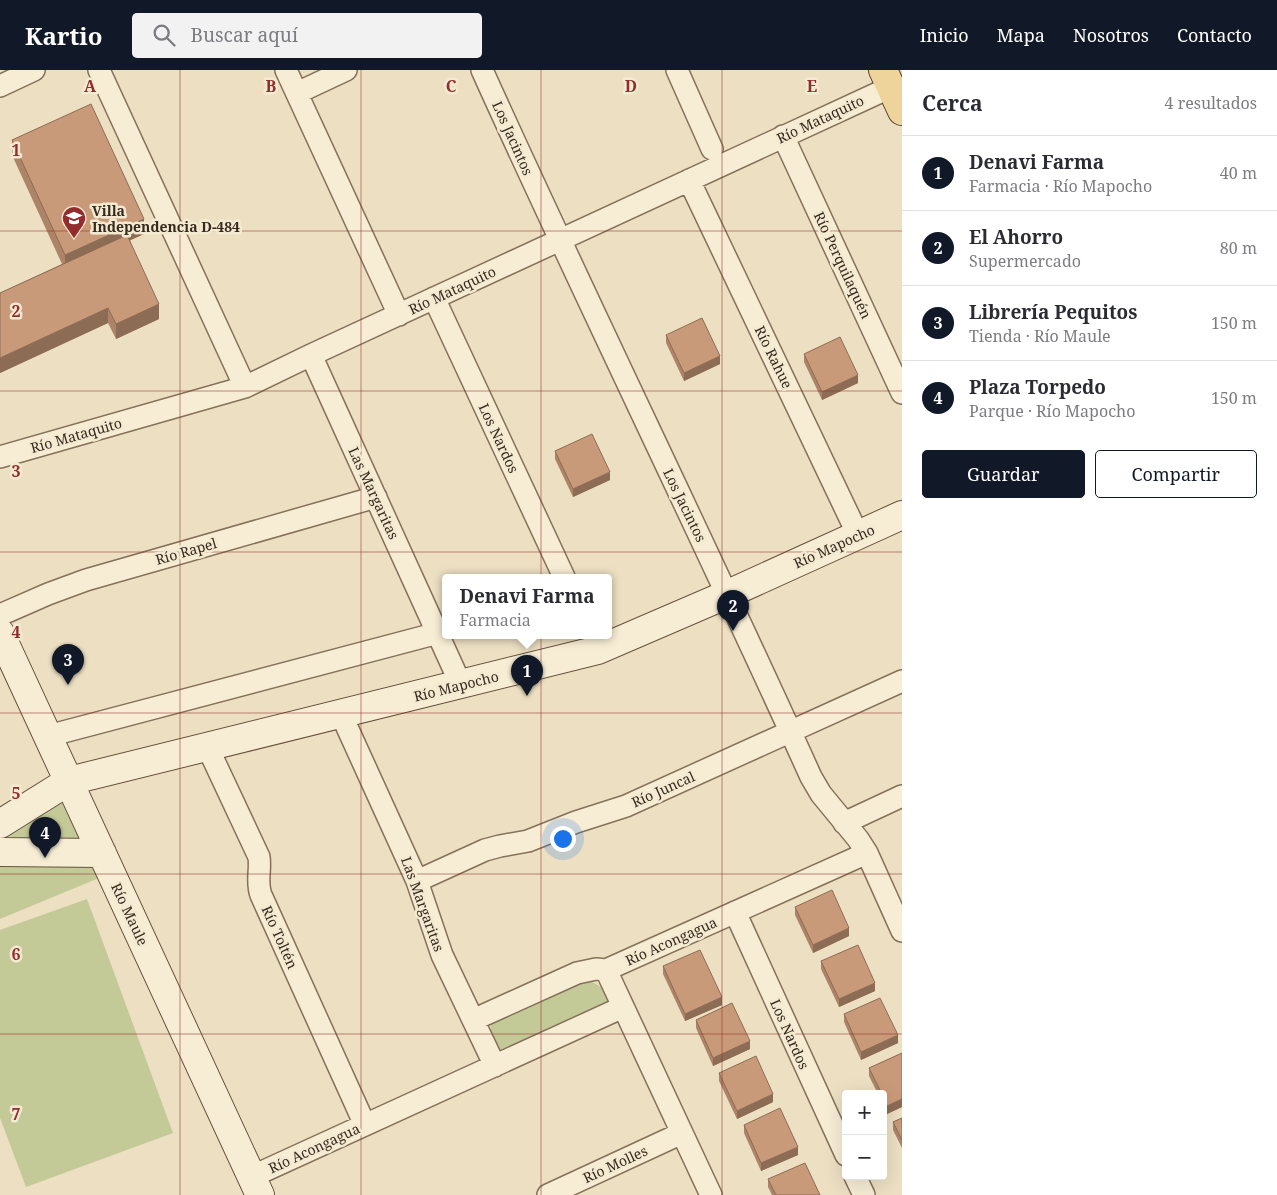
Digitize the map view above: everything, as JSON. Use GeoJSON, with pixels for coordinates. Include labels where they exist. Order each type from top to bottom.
{"type":"FeatureCollection","features":[{"type":"Feature","properties":{"kind":"street"},"geometry":{"type":"LineString","coordinates":[[0,86],[34,70]]}},
{"type":"Feature","properties":{"kind":"street"},"geometry":{"type":"LineString","coordinates":[[99,70],[245,387]]}},
{"type":"Feature","properties":{"kind":"street"},"geometry":{"type":"LineString","coordinates":[[286,70],[399,314]]}},
{"type":"Feature","properties":{"kind":"street"},"geometry":{"type":"LineString","coordinates":[[296,93],[346,70]]}},
{"type":"Feature","properties":{"kind":"street","name":"Los Jacintos"},"geometry":{"type":"LineString","coordinates":[[482,70],[559,240],[821,794],[858,839],[867,853],[899,918]]}},
{"type":"Feature","properties":{"kind":"street"},"geometry":{"type":"LineString","coordinates":[[677,70],[712,149]]}},
{"type":"Feature","properties":{"kind":"street","name":"Río Mataquito"},"geometry":{"type":"LineString","coordinates":[[0,457],[245,387],[783,136],[892,89]]}},
{"type":"Feature","properties":{"kind":"street","name":"Río Perquilaquén"},"geometry":{"type":"LineString","coordinates":[[783,136],[902,393]]}},
{"type":"Feature","properties":{"kind":"street","name":"Río Rahue"},"geometry":{"type":"LineString","coordinates":[[689,180],[858,535]]}},
{"type":"Feature","properties":{"kind":"street","name":"Los Nardos"},"geometry":{"type":"LineString","coordinates":[[434,298],[563,574]]}},
{"type":"Feature","properties":{"kind":"street","name":"Las Margaritas"},"geometry":{"type":"LineString","coordinates":[[311,355],[461,684]]}},
{"type":"Feature","properties":{"kind":"street","name":"Río Rapel"},"geometry":{"type":"LineString","coordinates":[[0,615],[86,580],[376,497]]}},
{"type":"Feature","properties":{"kind":"street","name":"Río Mapocho"},"geometry":{"type":"LineString","coordinates":[[612,636],[728,594],[902,515]]}},
{"type":"Feature","properties":{"kind":"street","name":"Río Maule"},"geometry":{"type":"LineString","coordinates":[[0,633],[255,1186]]}},
{"type":"Feature","properties":{"kind":"street"},"geometry":{"type":"LineString","coordinates":[[48,736],[438,633]]}},
{"type":"Feature","properties":{"kind":"street","name":"Río Mapocho"},"geometry":{"type":"LineString","coordinates":[[0,824],[69,781],[461,684],[594,643]]}},
{"type":"Feature","properties":{"kind":"street","name":"Río Juncal"},"geometry":{"type":"LineString","coordinates":[[417,881],[485,850],[528,841],[626,806],[902,681]]}},
{"type":"Feature","properties":{"kind":"street","name":"Las Margaritas"},"geometry":{"type":"LineString","coordinates":[[341,714],[417,881],[442,955],[495,1066]]}},
{"type":"Feature","properties":{"kind":"street","name":"Río Toltén"},"geometry":{"type":"LineString","coordinates":[[207,746],[259,857],[258,879],[261,895],[365,1125]]}},
{"type":"Feature","properties":{"kind":"street"},"geometry":{"type":"LineString","coordinates":[[844,823],[902,796]]}},
{"type":"Feature","properties":{"kind":"street"},"geometry":{"type":"LineString","coordinates":[[0,852],[102,853]]}},
{"type":"Feature","properties":{"kind":"street","name":"Río Acongagua"},"geometry":{"type":"LineString","coordinates":[[473,1020],[577,973],[596,969],[606,970],[867,853]]}},
{"type":"Feature","properties":{"kind":"street","name":"Los Nardos"},"geometry":{"type":"LineString","coordinates":[[735,912],[842,1146]]}},
{"type":"Feature","properties":{"kind":"street"},"geometry":{"type":"LineString","coordinates":[[606,970],[711,1195]]}},
{"type":"Feature","properties":{"kind":"street","name":"Río Acongagua"},"geometry":{"type":"LineString","coordinates":[[255,1186],[365,1125],[623,1007]]}},
{"type":"Feature","properties":{"kind":"street","name":"Río Molles"},"geometry":{"type":"LineString","coordinates":[[548,1195],[682,1133]]}},
{"type":"Feature","properties":{"kind":"street"},"geometry":{"type":"LineString","coordinates":[[857,1180],[864,1195]]}},
{"type":"Feature","properties":{"kind":"green space"},"geometry":{"type":"Polygon","coordinates":[[[61,801],[99,878],[0,919],[0,838],[61,801]]]}},
{"type":"Feature","properties":{"kind":"green space"},"geometry":{"type":"Polygon","coordinates":[[[87,899],[173,1133],[26,1187],[0,1118],[0,930],[87,899]]]}},
{"type":"Feature","properties":{"kind":"green space"},"geometry":{"type":"Polygon","coordinates":[[[583,979],[597,984],[606,993],[607,1004],[501,1053],[493,1038],[491,1022],[583,979]]]}},
{"type":"Feature","properties":{"kind":"building"},"geometry":{"type":"Polygon","coordinates":[[[91,104],[144,219],[65,255],[12,140],[91,104]]]}},
{"type":"Feature","properties":{"kind":"building"},"geometry":{"type":"Polygon","coordinates":[[[127,235],[159,304],[116,324],[108,308],[0,358],[0,293],[127,235]]]}},
{"type":"Feature","properties":{"kind":"building"},"geometry":{"type":"Polygon","coordinates":[[[702,318],[720,356],[684,373],[666,335],[702,318]]]}},
{"type":"Feature","properties":{"kind":"building"},"geometry":{"type":"Polygon","coordinates":[[[840,337],[858,375],[822,392],[804,354],[840,337]]]}},
{"type":"Feature","properties":{"kind":"building"},"geometry":{"type":"Polygon","coordinates":[[[592,434],[610,472],[573,489],[555,451],[592,434]]]}},
{"type":"Feature","properties":{"kind":"building"},"geometry":{"type":"Polygon","coordinates":[[[832,890],[849,928],[813,945],[795,907],[832,890]]]}},
{"type":"Feature","properties":{"kind":"building"},"geometry":{"type":"Polygon","coordinates":[[[858,945],[875,983],[839,999],[821,961],[858,945]]]}},
{"type":"Feature","properties":{"kind":"building"},"geometry":{"type":"Polygon","coordinates":[[[700,950],[722,997],[685,1014],[663,966],[700,950]]]}},
{"type":"Feature","properties":{"kind":"building"},"geometry":{"type":"Polygon","coordinates":[[[880,998],[898,1035],[861,1052],[844,1014],[880,998]]]}},
{"type":"Feature","properties":{"kind":"building"},"geometry":{"type":"Polygon","coordinates":[[[732,1003],[750,1041],[713,1058],[696,1020],[732,1003]]]}},
{"type":"Feature","properties":{"kind":"building"},"geometry":{"type":"Polygon","coordinates":[[[902,1053],[902,1099],[887,1106],[887,1090],[880,1090],[869,1068],[902,1053]]]}},
{"type":"Feature","properties":{"kind":"building"},"geometry":{"type":"Polygon","coordinates":[[[756,1056],[773,1094],[737,1111],[719,1073],[756,1056]]]}},
{"type":"Feature","properties":{"kind":"building"},"geometry":{"type":"Polygon","coordinates":[[[780,1108],[798,1147],[761,1163],[744,1125],[780,1108]]]}},
{"type":"Feature","properties":{"kind":"building"},"geometry":{"type":"Polygon","coordinates":[[[902,1118],[902,1140],[893,1122],[902,1118]]]}},
{"type":"Feature","properties":{"kind":"building"},"geometry":{"type":"Polygon","coordinates":[[[805,1163],[820,1195],[776,1195],[768,1179],[805,1163]]]}},
{"type":"Feature","properties":{"kind":"place","name":"Villa Independencia D-484"},"geometry":{"type":"Point","coordinates":[74,239]}},
{"type":"Feature","properties":{"kind":"place","name":"El Ahorro"},"geometry":{"type":"Point","coordinates":[733,631]}},
{"type":"Feature","properties":{"kind":"place","name":"Librería Pequitos"},"geometry":{"type":"Point","coordinates":[68,685]}},
{"type":"Feature","properties":{"kind":"place","name":"Denavi Farma"},"geometry":{"type":"Point","coordinates":[527,696]}},
{"type":"Feature","properties":{"kind":"place","name":"Plaza Torpedo"},"geometry":{"type":"Point","coordinates":[45,858]}}]}
